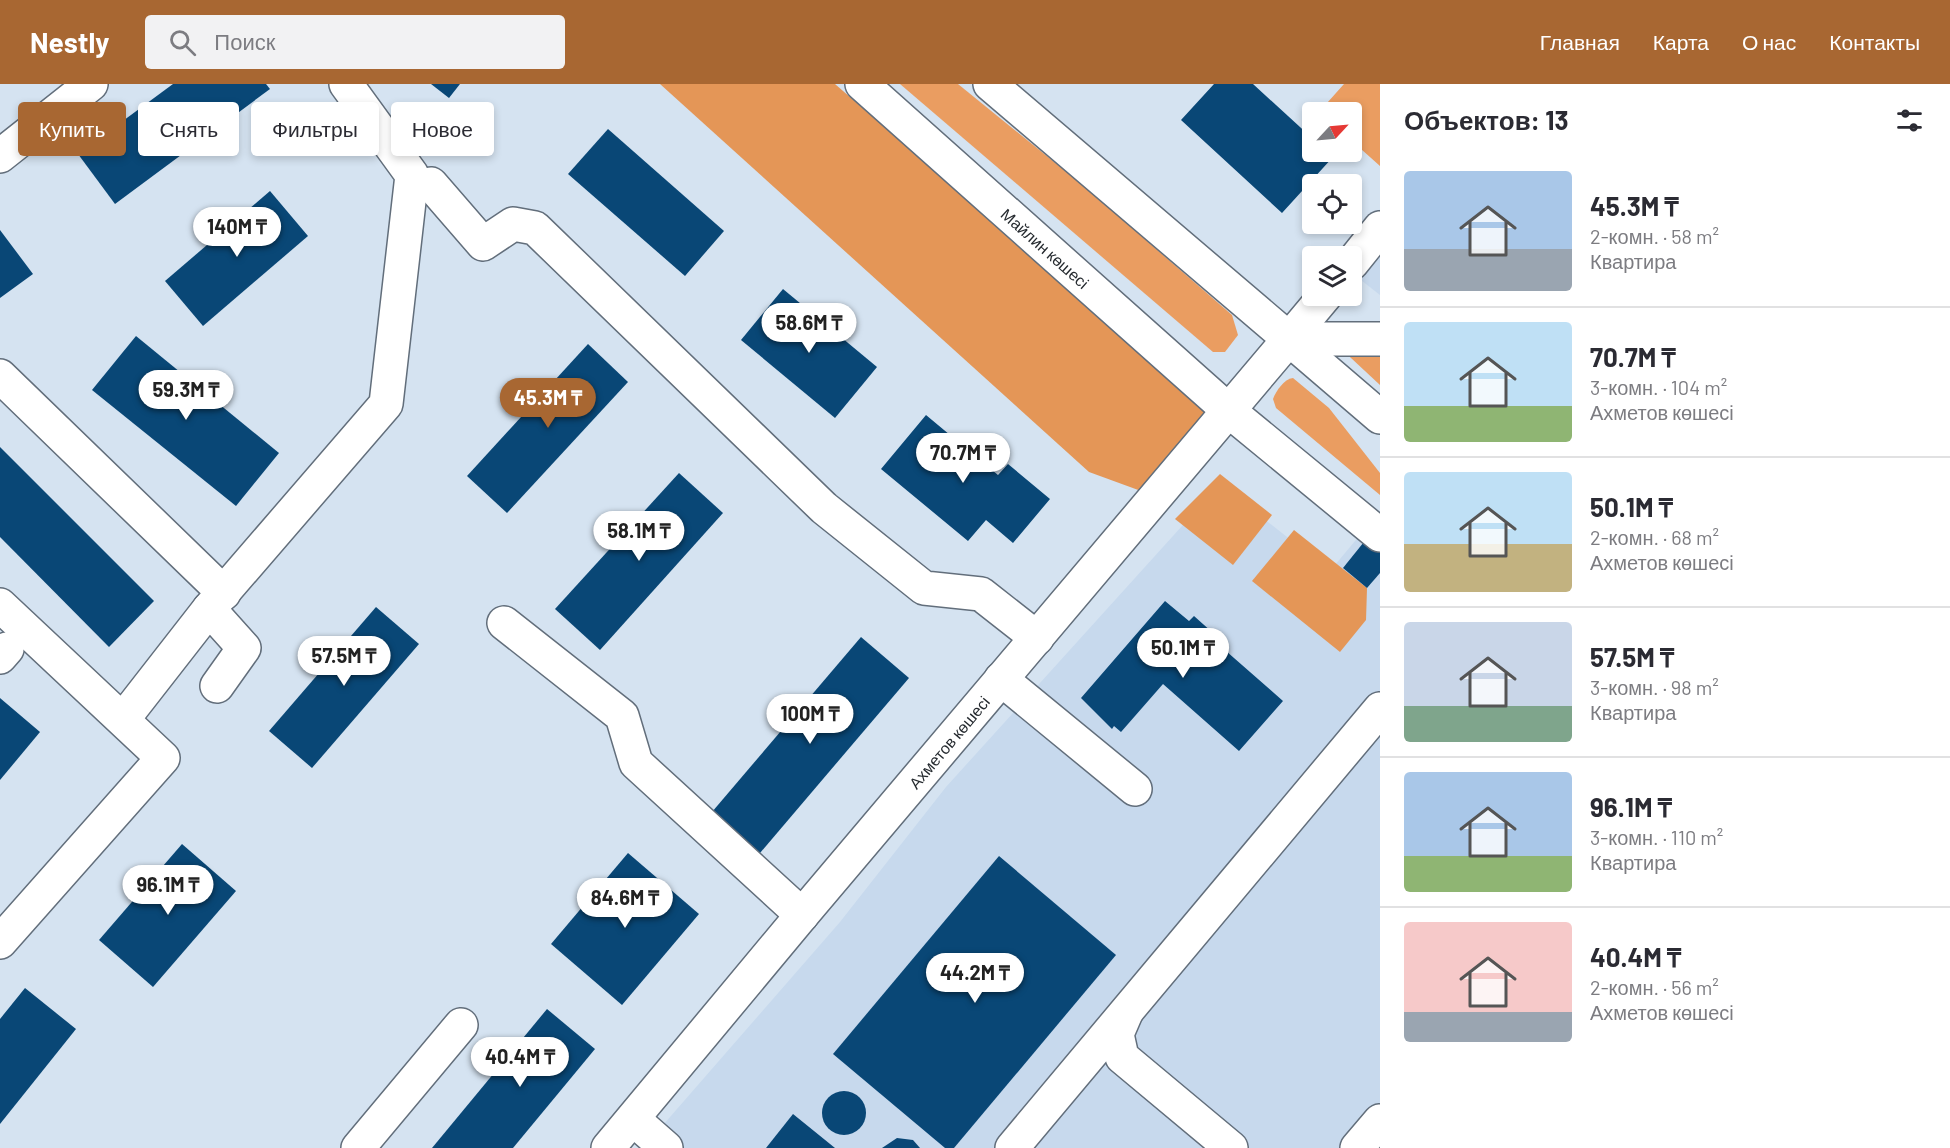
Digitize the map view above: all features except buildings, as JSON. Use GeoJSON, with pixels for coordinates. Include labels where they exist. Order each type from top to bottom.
{"type":"FeatureCollection","features":[{"type":"Feature","properties":{"kind":"main road"},"geometry":{"type":"LineString","coordinates":[[0,156],[91,84]]}},
{"type":"Feature","properties":{"kind":"main road"},"geometry":{"type":"LineString","coordinates":[[124,718],[217,601],[386,404],[412,175],[346,84]]}},
{"type":"Feature","properties":{"kind":"main road","name":"Майлин көшесі"},"geometry":{"type":"LineString","coordinates":[[862,84],[1229,411],[1380,535]]}},
{"type":"Feature","properties":{"kind":"main road"},"geometry":{"type":"LineString","coordinates":[[990,84],[1380,417]]}},
{"type":"Feature","properties":{"kind":"main road"},"geometry":{"type":"LineString","coordinates":[[431,184],[483,244],[513,224],[535,228],[824,508],[924,588],[981,594],[1037,638]]}},
{"type":"Feature","properties":{"kind":"main road"},"geometry":{"type":"LineString","coordinates":[[1362,250],[1380,228]]}},
{"type":"Feature","properties":{"kind":"main road","name":"Ахметов көшесі"},"geometry":{"type":"LineString","coordinates":[[623,1131],[802,915],[1317,306]]}},
{"type":"Feature","properties":{"kind":"main road"},"geometry":{"type":"LineString","coordinates":[[1289,339],[1380,339]]}},
{"type":"Feature","properties":{"kind":"main road"},"geometry":{"type":"LineString","coordinates":[[0,376],[217,601],[244,648],[217,686]]}},
{"type":"Feature","properties":{"kind":"main road"},"geometry":{"type":"LineString","coordinates":[[0,605],[124,718],[163,758],[0,942]]}},
{"type":"Feature","properties":{"kind":"main road"},"geometry":{"type":"LineString","coordinates":[[504,623],[622,716],[636,763],[802,915]]}},
{"type":"Feature","properties":{"kind":"main road"},"geometry":{"type":"LineString","coordinates":[[1001,679],[1134,789]]}},
{"type":"Feature","properties":{"kind":"main road"},"geometry":{"type":"LineString","coordinates":[[1012,1148],[1380,709]]}},
{"type":"Feature","properties":{"kind":"main road"},"geometry":{"type":"LineString","coordinates":[[1130,1006],[1117,1034],[1122,1057],[1231,1148]]}},
{"type":"Feature","properties":{"kind":"main road"},"geometry":{"type":"LineString","coordinates":[[358,1148],[461,1025]]}},
{"type":"Feature","properties":{"kind":"main road"},"geometry":{"type":"LineString","coordinates":[[1358,1148],[1380,1121]]}},
{"type":"Feature","properties":{"kind":"main road"},"geometry":{"type":"LineString","coordinates":[[623,1131],[652,1148]]}},
{"type":"Feature","properties":{"kind":"main road"},"geometry":{"type":"LineString","coordinates":[[623,1131],[666,1148]]}},
{"type":"Feature","properties":{"kind":"shaded area"},"geometry":{"type":"Polygon","coordinates":[[[660,84],[835,84],[1210,410],[1141,491],[1089,472],[660,84]]]}},
{"type":"Feature","properties":{"kind":"shaded area"},"geometry":{"type":"Polygon","coordinates":[[[900,84],[958,84],[1085,187],[1232,315],[1238,335],[1225,352],[1213,352],[900,84]]]}},
{"type":"Feature","properties":{"kind":"shaded area"},"geometry":{"type":"Polygon","coordinates":[[[1344,84],[1380,84],[1380,166],[1362,150],[1362,102],[1328,102],[1344,84]]]}},
{"type":"Feature","properties":{"kind":"shaded area"},"geometry":{"type":"Polygon","coordinates":[[[1380,209],[1380,295],[1362,281],[1362,246],[1351,246],[1380,209]]]}},
{"type":"Feature","properties":{"kind":"shaded area"},"geometry":{"type":"Polygon","coordinates":[[[1336,344],[1380,353],[1380,385],[1336,344]]]}},
{"type":"Feature","properties":{"kind":"shaded area"},"geometry":{"type":"Polygon","coordinates":[[[1293,378],[1329,408],[1380,473],[1380,495],[1276,408],[1273,399],[1276,392],[1284,383],[1293,378]]]}},
{"type":"Feature","properties":{"kind":"shaded area"},"geometry":{"type":"Polygon","coordinates":[[[1220,474],[1272,515],[1233,565],[1175,519],[1220,474]]]}},
{"type":"Feature","properties":{"kind":"shaded area"},"geometry":{"type":"Polygon","coordinates":[[[1220,484],[1330,571],[1380,511],[1380,1148],[643,1148],[840,922],[946,787],[1220,484]]]}},
{"type":"Feature","properties":{"kind":"shaded area"},"geometry":{"type":"Polygon","coordinates":[[[1294,530],[1367,588],[1366,620],[1340,652],[1252,581],[1294,530]]]}}]}
